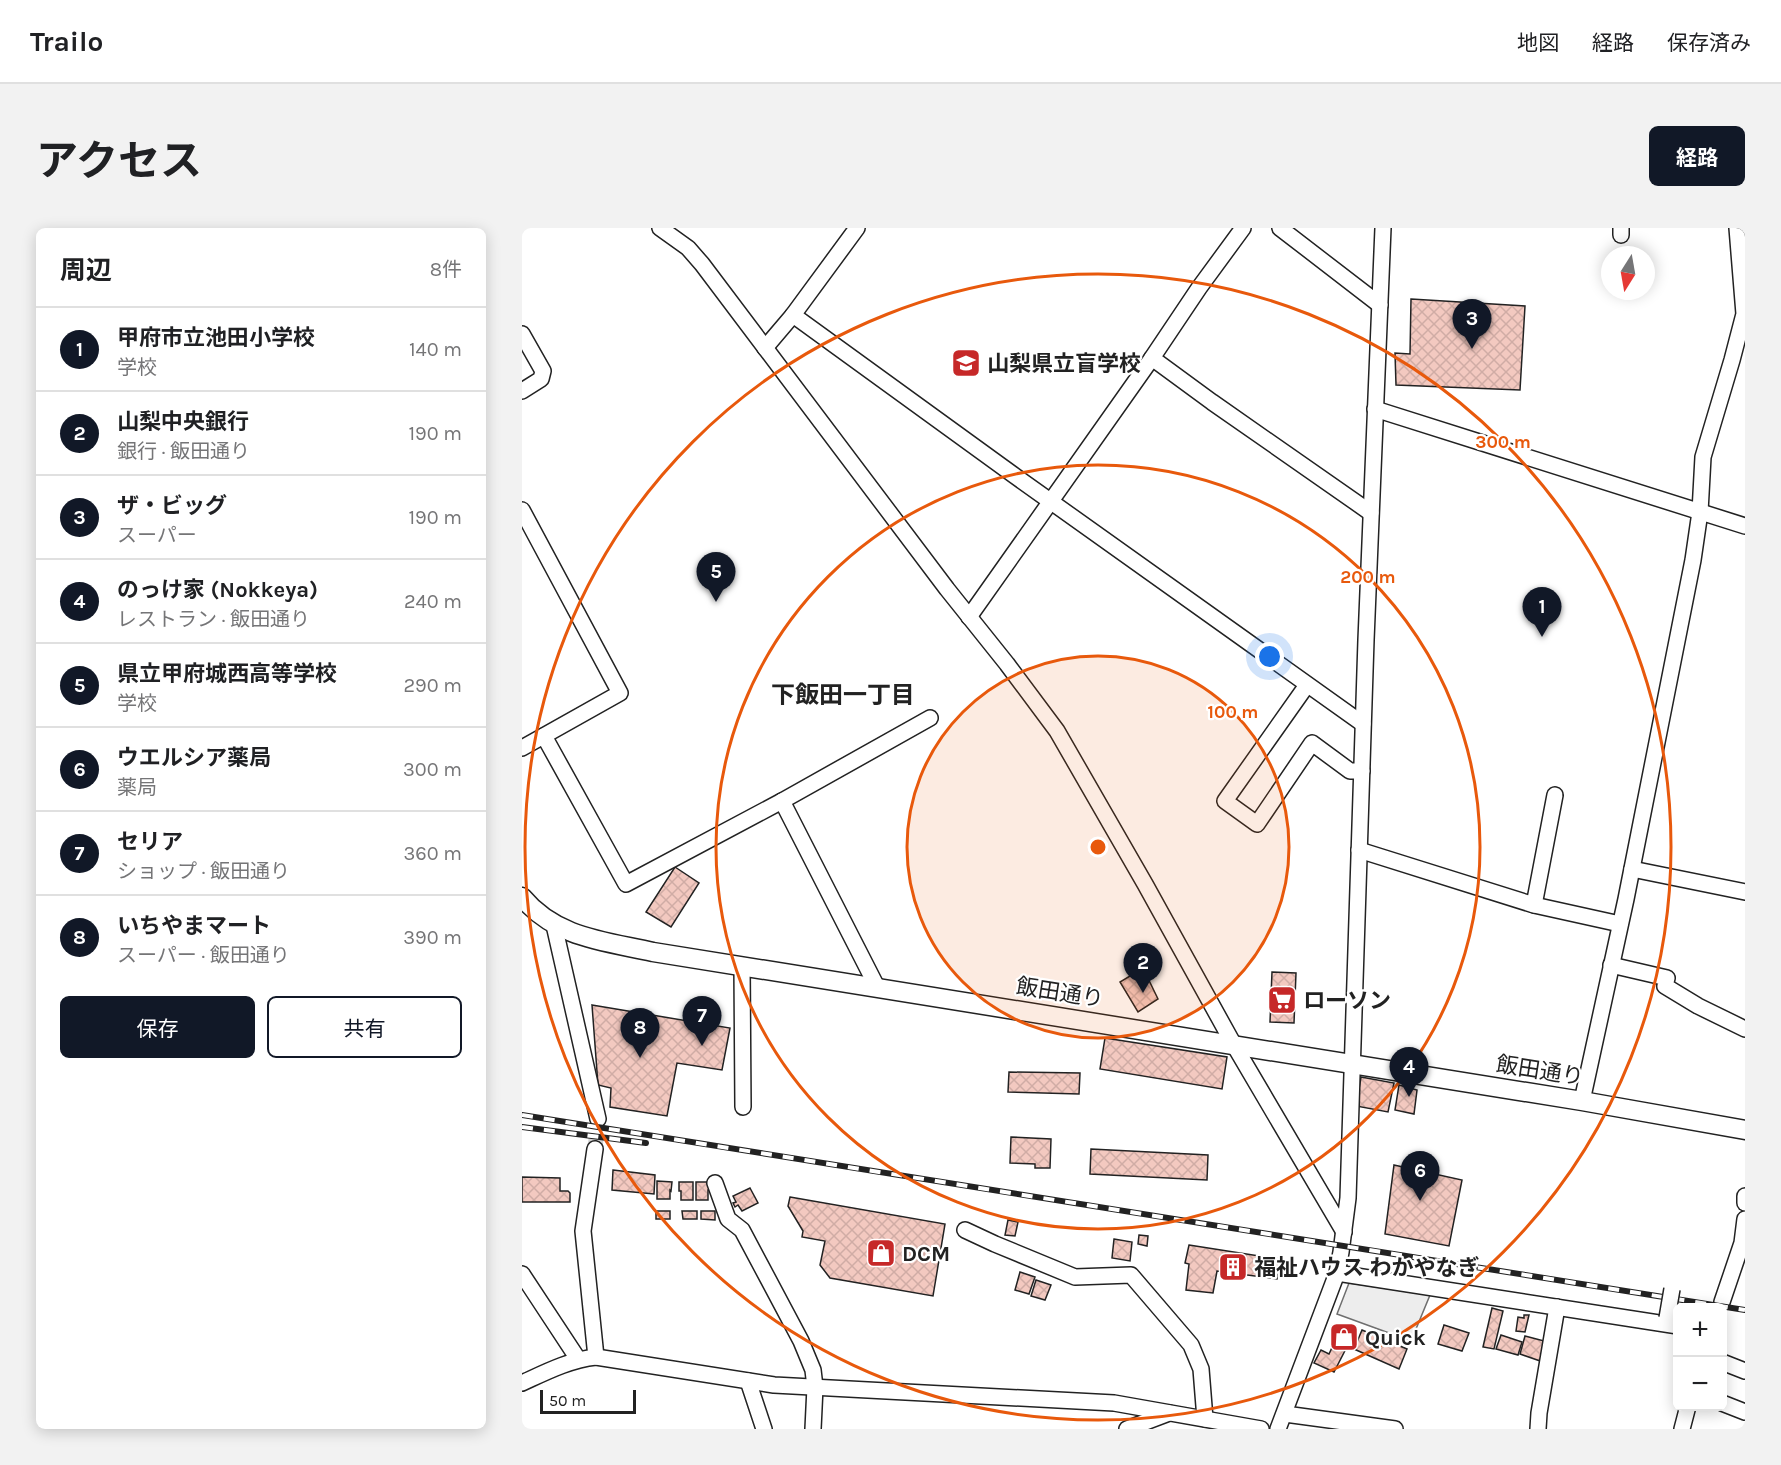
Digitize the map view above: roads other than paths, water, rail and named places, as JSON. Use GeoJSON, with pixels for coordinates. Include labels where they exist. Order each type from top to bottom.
{"type":"FeatureCollection","features":[{"type":"Feature","properties":{"kind":"main road","name":"飯田通り"},"geometry":{"type":"LineString","coordinates":[[522,897],[532,909],[554,925],[578,936],[653,952],[1582,1101],[1745,1130]]}},
{"type":"Feature","properties":{"kind":"street"},"geometry":{"type":"LineString","coordinates":[[660,228],[688,248],[695,256],[1057,731],[1234,1045],[1344,1232]]}},
{"type":"Feature","properties":{"kind":"street"},"geometry":{"type":"LineString","coordinates":[[765,348],[793,315],[857,228]]}},
{"type":"Feature","properties":{"kind":"street"},"geometry":{"type":"LineString","coordinates":[[969,617],[1243,228]]}},
{"type":"Feature","properties":{"kind":"street"},"geometry":{"type":"LineString","coordinates":[[1280,228],[1380,305]]}},
{"type":"Feature","properties":{"kind":"street"},"geometry":{"type":"LineString","coordinates":[[1278,1429],[1337,1273],[1348,1198],[1363,724],[1383,228]]}},
{"type":"Feature","properties":{"kind":"street"},"geometry":{"type":"LineString","coordinates":[[1582,1101],[1632,869],[1693,560],[1700,512],[1703,457],[1744,314],[1742,250],[1737,228]]}},
{"type":"Feature","properties":{"kind":"street"},"geometry":{"type":"LineString","coordinates":[[793,315],[1363,724]]}},
{"type":"Feature","properties":{"kind":"street"},"geometry":{"type":"LineString","coordinates":[[522,334],[543,371],[541,379],[522,391]]}},
{"type":"Feature","properties":{"kind":"street"},"geometry":{"type":"LineString","coordinates":[[1152,358],[1371,513]]}},
{"type":"Feature","properties":{"kind":"street"},"geometry":{"type":"LineString","coordinates":[[1375,409],[1745,526]]}},
{"type":"Feature","properties":{"kind":"street"},"geometry":{"type":"LineString","coordinates":[[522,510],[620,693],[522,748]]}},
{"type":"Feature","properties":{"kind":"street"},"geometry":{"type":"LineString","coordinates":[[1307,685],[1225,801],[1257,824],[1312,744],[1350,771],[1362,771]]}},
{"type":"Feature","properties":{"kind":"street"},"geometry":{"type":"LineString","coordinates":[[544,736],[626,884],[782,801],[930,718]]}},
{"type":"Feature","properties":{"kind":"street"},"geometry":{"type":"LineString","coordinates":[[1534,905],[1556,795]]}},
{"type":"Feature","properties":{"kind":"street"},"geometry":{"type":"LineString","coordinates":[[782,801],[877,987]]}},
{"type":"Feature","properties":{"kind":"street"},"geometry":{"type":"LineString","coordinates":[[1359,850],[1534,905],[1620,924]]}},
{"type":"Feature","properties":{"kind":"street"},"geometry":{"type":"LineString","coordinates":[[1632,869],[1745,892]]}},
{"type":"Feature","properties":{"kind":"street"},"geometry":{"type":"LineString","coordinates":[[554,925],[598,1119]]}},
{"type":"Feature","properties":{"kind":"street"},"geometry":{"type":"LineString","coordinates":[[1611,965],[1667,978],[1665,986],[1698,1006],[1745,1029]]}},
{"type":"Feature","properties":{"kind":"street"},"geometry":{"type":"LineString","coordinates":[[742,966],[743,1107]]}},
{"type":"Feature","properties":{"kind":"street"},"geometry":{"type":"LineString","coordinates":[[595,1149],[583,1231],[596,1357]]}},
{"type":"Feature","properties":{"kind":"street"},"geometry":{"type":"LineString","coordinates":[[715,1183],[728,1219],[742,1230],[801,1341],[813,1370],[815,1388],[813,1429]]}},
{"type":"Feature","properties":{"kind":"street"},"geometry":{"type":"LineString","coordinates":[[1745,1196],[1745,1203]]}},
{"type":"Feature","properties":{"kind":"street"},"geometry":{"type":"LineString","coordinates":[[1722,1302],[1742,1243],[1745,1219]]}},
{"type":"Feature","properties":{"kind":"street"},"geometry":{"type":"LineString","coordinates":[[965,1230],[1075,1277],[1131,1275],[1191,1345],[1201,1369],[1205,1419]]}},
{"type":"Feature","properties":{"kind":"street"},"geometry":{"type":"LineString","coordinates":[[1337,1273],[1672,1322],[1672,1289]]}},
{"type":"Feature","properties":{"kind":"street"},"geometry":{"type":"LineString","coordinates":[[522,1274],[578,1359]]}},
{"type":"Feature","properties":{"kind":"street"},"geometry":{"type":"LineString","coordinates":[[1538,1429],[1557,1306]]}},
{"type":"Feature","properties":{"kind":"street"},"geometry":{"type":"LineString","coordinates":[[522,1383],[578,1359],[596,1357],[774,1385],[1102,1402],[1261,1429]]}},
{"type":"Feature","properties":{"kind":"street"},"geometry":{"type":"LineString","coordinates":[[1727,1364],[1745,1371]]}},
{"type":"Feature","properties":{"kind":"street"},"geometry":{"type":"LineString","coordinates":[[748,1381],[764,1429]]}},
{"type":"Feature","properties":{"kind":"street"},"geometry":{"type":"LineString","coordinates":[[1727,1405],[1745,1412]]}},
{"type":"Feature","properties":{"kind":"street"},"geometry":{"type":"LineString","coordinates":[[1682,1429],[1687,1411]]}},
{"type":"Feature","properties":{"kind":"street"},"geometry":{"type":"LineString","coordinates":[[1127,1429],[1171,1413]]}},
{"type":"Feature","properties":{"kind":"street"},"geometry":{"type":"LineString","coordinates":[[1285,1414],[1395,1429]]}},
{"type":"Feature","properties":{"kind":"tunnel"},"geometry":{"type":"LineString","coordinates":[[595,1149],[598,1119]]}},
{"type":"Feature","properties":{"kind":"railway"},"geometry":{"type":"LineString","coordinates":[[522,1115],[1745,1310]]}},
{"type":"Feature","properties":{"kind":"railway"},"geometry":{"type":"LineString","coordinates":[[522,1127],[646,1143]]}},
{"type":"Feature","properties":{"kind":"place","name":"ザ・ビッグ"},"geometry":{"type":"Point","coordinates":[1472,349]}},
{"type":"Feature","properties":{"kind":"place","name":"山梨県立盲学校"},"geometry":{"type":"Point","coordinates":[966,363]}},
{"type":"Feature","properties":{"kind":"place","name":"県立甲府城西高等学校"},"geometry":{"type":"Point","coordinates":[716,602]}},
{"type":"Feature","properties":{"kind":"place","name":"甲府市立池田小学校"},"geometry":{"type":"Point","coordinates":[1542,637]}},
{"type":"Feature","properties":{"kind":"place","name":"山梨中央銀行"},"geometry":{"type":"Point","coordinates":[1143,993]}},
{"type":"Feature","properties":{"kind":"place","name":"ローソン"},"geometry":{"type":"Point","coordinates":[1282,1000]}},
{"type":"Feature","properties":{"kind":"place","name":"セリア"},"geometry":{"type":"Point","coordinates":[702,1046]}},
{"type":"Feature","properties":{"kind":"place","name":"いちやまマート"},"geometry":{"type":"Point","coordinates":[640,1058]}},
{"type":"Feature","properties":{"kind":"place","name":"のっけ家 (Nokkeya)"},"geometry":{"type":"Point","coordinates":[1409,1097]}},
{"type":"Feature","properties":{"kind":"place","name":"ウエルシア薬局"},"geometry":{"type":"Point","coordinates":[1420,1201]}},
{"type":"Feature","properties":{"kind":"place","name":"DCM"},"geometry":{"type":"Point","coordinates":[881,1253]}},
{"type":"Feature","properties":{"kind":"place","name":"福祉ハウス わかやなぎ"},"geometry":{"type":"Point","coordinates":[1233,1267]}},
{"type":"Feature","properties":{"kind":"place","name":"Quick"},"geometry":{"type":"Point","coordinates":[1344,1337]}},
{"type":"Feature","properties":{"kind":"district","name":"下飯田一丁目"},"geometry":{"type":"Point","coordinates":[843,695]}}]}
